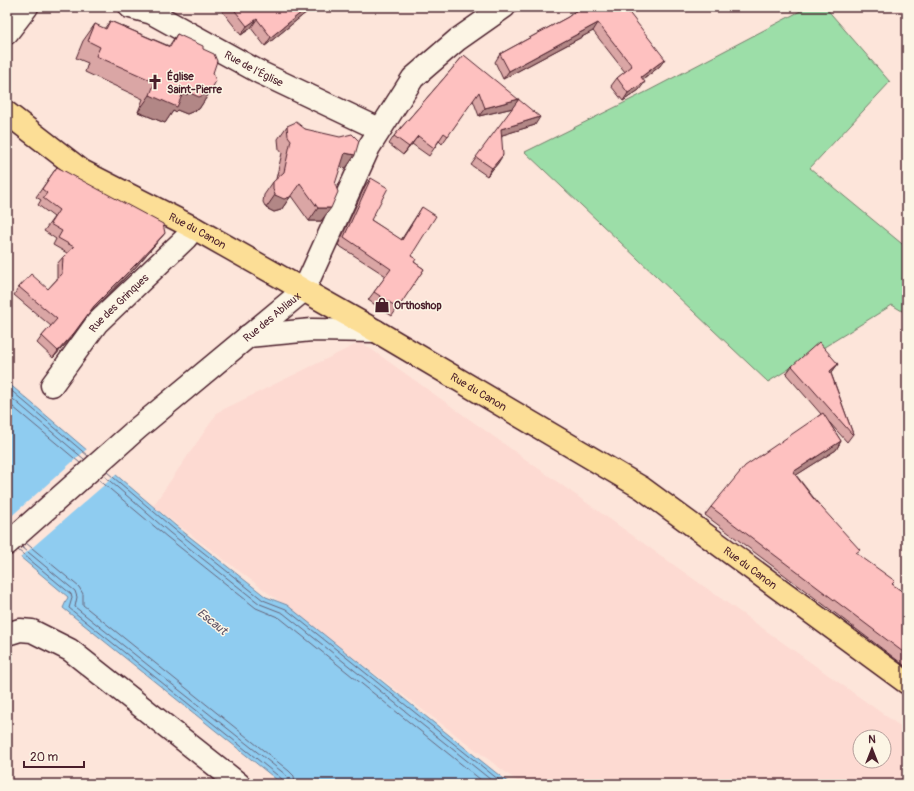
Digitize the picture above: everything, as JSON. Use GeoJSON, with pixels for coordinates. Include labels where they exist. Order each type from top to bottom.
{"type":"FeatureCollection","features":[{"type":"Feature","properties":{"kind":"main road"},"geometry":{"type":"LineString","coordinates":[[7,95],[32,131]]}},
{"type":"Feature","properties":{"kind":"main road"},"geometry":{"type":"LineString","coordinates":[[7,113],[32,131]]}},
{"type":"Feature","properties":{"kind":"main road","name":"Rue du Canon"},"geometry":{"type":"LineString","coordinates":[[32,131],[56,152],[82,171],[194,228],[304,290],[642,488],[907,683]]}},
{"type":"Feature","properties":{"kind":"street"},"geometry":{"type":"LineString","coordinates":[[7,33],[28,7]]}},
{"type":"Feature","properties":{"kind":"street","name":"Rue de l'Église"},"geometry":{"type":"LineString","coordinates":[[130,7],[152,13],[261,74],[379,129]]}},
{"type":"Feature","properties":{"kind":"street","name":"Rue des Abliaux"},"geometry":{"type":"LineString","coordinates":[[7,544],[138,428],[269,318],[291,303],[304,290],[369,147],[379,129],[413,78],[457,40],[504,7]]}},
{"type":"Feature","properties":{"kind":"street","name":"Rue des Grinques"},"geometry":{"type":"LineString","coordinates":[[52,385],[96,323],[186,238],[194,228]]}},
{"type":"Feature","properties":{"kind":"street"},"geometry":{"type":"LineString","coordinates":[[248,336],[312,330],[376,331]]}},
{"type":"Feature","properties":{"kind":"street"},"geometry":{"type":"LineString","coordinates":[[7,634],[20,630],[32,631],[70,650],[239,784]]}},
{"type":"Feature","properties":{"kind":"shaded area"},"geometry":{"type":"Polygon","coordinates":[[[361,342],[907,731],[907,784],[521,784],[153,506],[218,412],[361,342]]]}},
{"type":"Feature","properties":{"kind":"green space"},"geometry":{"type":"Polygon","coordinates":[[[808,7],[825,7],[890,82],[810,168],[907,248],[907,314],[892,305],[768,382],[525,152],[648,91],[808,7]]]}},
{"type":"Feature","properties":{"kind":"water","name":"Escaut"},"geometry":{"type":"Polygon","coordinates":[[[7,382],[176,526],[266,597],[287,605],[510,784],[282,784],[63,608],[68,597],[7,546],[7,382]]]}},
{"type":"Feature","properties":{"kind":"pier"},"geometry":{"type":"Polygon","coordinates":[[[88,448],[118,473],[19,559],[7,549],[7,520],[88,448]]]}},
{"type":"Feature","properties":{"kind":"building"},"geometry":{"type":"Polygon","coordinates":[[[232,7],[273,7],[275,9],[277,7],[308,7],[271,37],[257,19],[247,26],[232,7]]]}},
{"type":"Feature","properties":{"kind":"building"},"geometry":{"type":"Polygon","coordinates":[[[581,7],[630,7],[627,10],[665,59],[641,77],[645,82],[628,93],[617,78],[632,66],[598,23],[509,71],[500,54],[568,17],[581,7]]]}},
{"type":"Feature","properties":{"kind":"building"},"geometry":{"type":"Polygon","coordinates":[[[110,21],[170,47],[177,34],[203,46],[203,49],[214,54],[217,61],[213,73],[216,81],[210,92],[199,97],[188,92],[187,95],[183,93],[177,107],[150,95],[155,82],[96,56],[100,47],[88,41],[95,24],[106,29],[110,21]]]}},
{"type":"Feature","properties":{"kind":"building"},"geometry":{"type":"Polygon","coordinates":[[[464,55],[518,99],[485,108],[479,92],[448,136],[444,133],[434,148],[418,136],[409,147],[394,136],[464,55]]]}},
{"type":"Feature","properties":{"kind":"building"},"geometry":{"type":"Polygon","coordinates":[[[519,100],[540,117],[501,129],[503,155],[492,168],[476,157],[519,100]]]}},
{"type":"Feature","properties":{"kind":"building"},"geometry":{"type":"Polygon","coordinates":[[[296,122],[305,129],[340,137],[352,134],[359,141],[355,155],[345,153],[335,184],[338,192],[331,208],[318,208],[300,183],[290,197],[284,199],[275,195],[273,182],[284,172],[291,140],[288,136],[287,126],[296,122]]]}},
{"type":"Feature","properties":{"kind":"building"},"geometry":{"type":"Polygon","coordinates":[[[57,167],[163,224],[165,233],[94,306],[74,333],[58,351],[42,336],[57,319],[19,287],[31,274],[48,289],[62,274],[63,257],[74,247],[58,238],[62,231],[50,224],[59,210],[43,198],[47,193],[42,189],[57,167]]]}},
{"type":"Feature","properties":{"kind":"building"},"geometry":{"type":"Polygon","coordinates":[[[371,178],[388,188],[371,220],[402,240],[422,207],[436,216],[411,256],[416,259],[414,262],[424,269],[398,308],[374,292],[391,269],[344,237],[371,178]]]}},
{"type":"Feature","properties":{"kind":"building"},"geometry":{"type":"Polygon","coordinates":[[[819,342],[838,364],[830,371],[853,434],[792,366],[819,342]]]}},
{"type":"Feature","properties":{"kind":"building"},"geometry":{"type":"Polygon","coordinates":[[[823,413],[841,441],[793,472],[813,498],[860,550],[856,553],[895,581],[892,584],[907,595],[907,655],[711,507],[745,466],[823,413]]]}},
{"type":"Feature","properties":{"kind":"place","name":"Église Saint-Pierre"},"geometry":{"type":"Point","coordinates":[155,82]}},
{"type":"Feature","properties":{"kind":"place","name":"Orthoshop"},"geometry":{"type":"Point","coordinates":[382,305]}}]}
